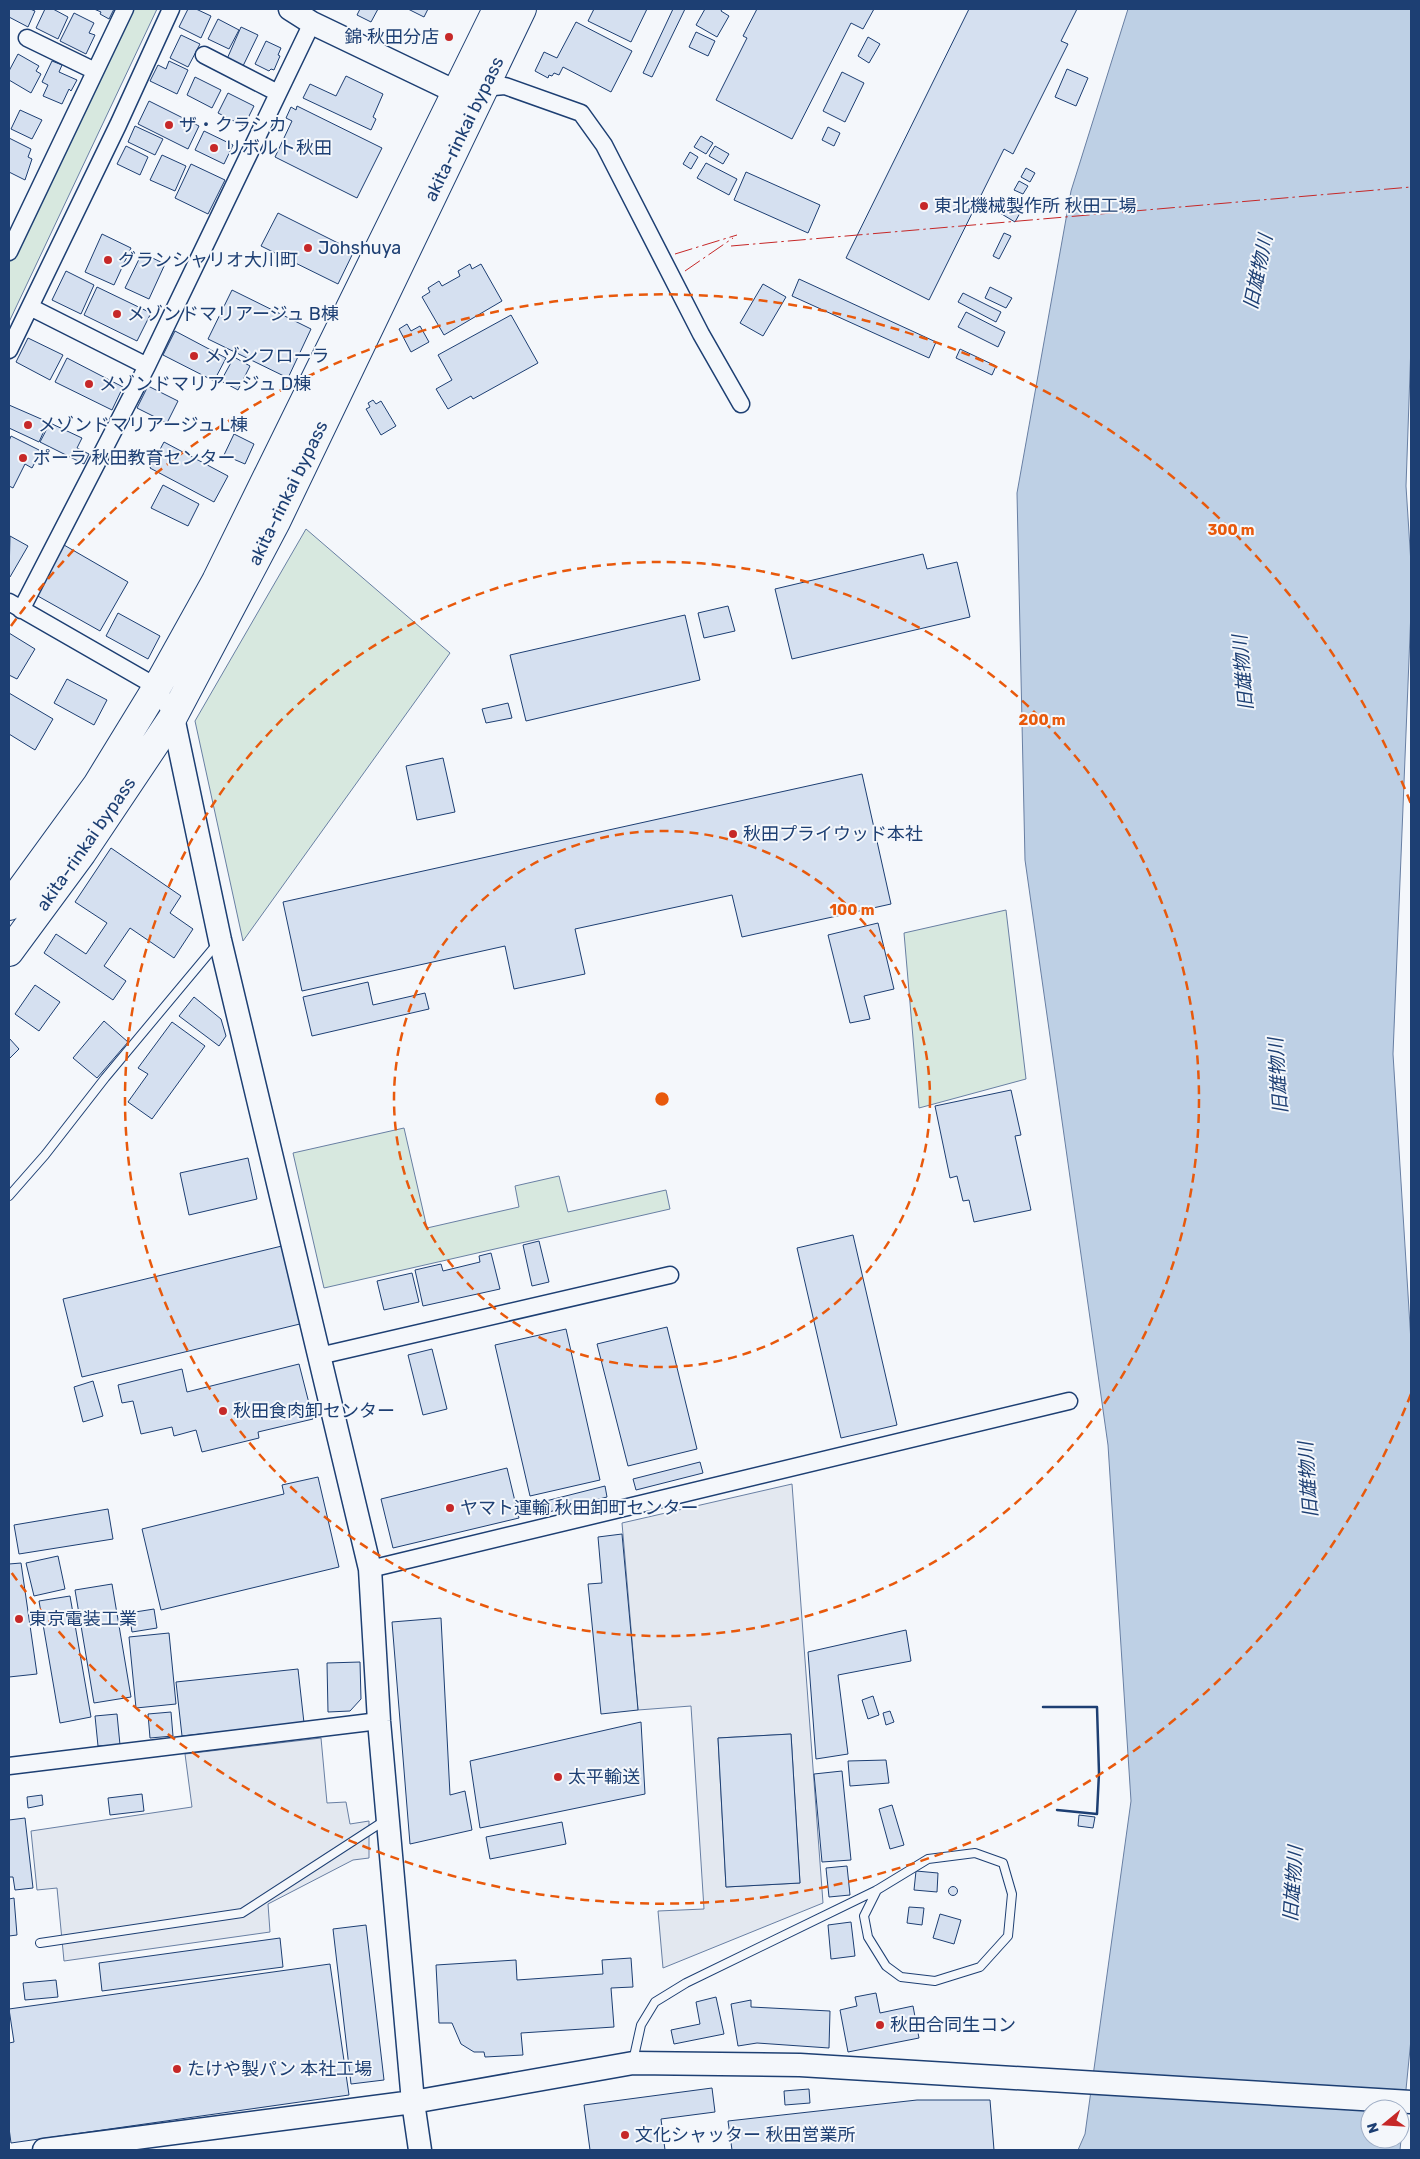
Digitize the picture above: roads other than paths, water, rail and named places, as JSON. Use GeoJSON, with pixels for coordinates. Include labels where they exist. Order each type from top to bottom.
{"type":"FeatureCollection","features":[{"type":"Feature","properties":{"kind":"highway","name":"akita-rinkai bypass"},"geometry":{"type":"LineString","coordinates":[[9,906],[97,785],[157,687],[216,581],[497,9]]}},
{"type":"Feature","properties":{"kind":"highway","name":"akita-rinkai bypass"},"geometry":{"type":"LineString","coordinates":[[9,952],[82,853],[173,717],[276,522],[482,88],[522,9]]}},
{"type":"Feature","properties":{"kind":"street"},"geometry":{"type":"LineString","coordinates":[[9,252],[125,9]]}},
{"type":"Feature","properties":{"kind":"street"},"geometry":{"type":"LineString","coordinates":[[9,350],[114,134],[171,9]]}},
{"type":"Feature","properties":{"kind":"street"},"geometry":{"type":"LineString","coordinates":[[290,9],[312,23],[456,92],[505,86],[581,113],[604,145],[701,334],[740,404]]}},
{"type":"Feature","properties":{"kind":"street"},"geometry":{"type":"LineString","coordinates":[[312,23],[147,366],[15,606],[157,687],[173,717],[220,940],[370,1570],[379,1721],[413,2102],[420,2150]]}},
{"type":"Feature","properties":{"kind":"street"},"geometry":{"type":"LineString","coordinates":[[27,38],[95,71]]}},
{"type":"Feature","properties":{"kind":"street"},"geometry":{"type":"LineString","coordinates":[[204,55],[278,93]]}},
{"type":"Feature","properties":{"kind":"street"},"geometry":{"type":"LineString","coordinates":[[30,307],[147,366]]}},
{"type":"Feature","properties":{"kind":"street"},"geometry":{"type":"LineString","coordinates":[[319,1356],[670,1275]]}},
{"type":"Feature","properties":{"kind":"street"},"geometry":{"type":"LineString","coordinates":[[370,1570],[1069,1401]]}},
{"type":"Feature","properties":{"kind":"street"},"geometry":{"type":"LineString","coordinates":[[9,1766],[379,1721]]}},
{"type":"Feature","properties":{"kind":"street"},"geometry":{"type":"LineString","coordinates":[[44,2150],[413,2102],[633,2063],[800,2065],[1411,2102]]}},
{"type":"Feature","properties":{"kind":"lane"},"geometry":{"type":"LineString","coordinates":[[9,1196],[45,1155],[105,1078],[220,940]]}},
{"type":"Feature","properties":{"kind":"lane"},"geometry":{"type":"LineString","coordinates":[[40,1943],[242,1913],[388,1818]]}},
{"type":"Feature","properties":{"kind":"lane"},"geometry":{"type":"LineString","coordinates":[[633,2063],[640,2025],[655,2002],[686,1983],[877,1890],[928,1859],[975,1853],[1003,1863],[1012,1894],[1008,1936],[980,1967],[935,1981],[902,1977],[886,1966],[868,1937],[864,1916],[877,1890]]}},
{"type":"Feature","properties":{"kind":"water","name":"旧雄物川"},"geometry":{"type":"Polygon","coordinates":[[[1128,9],[1411,9],[1411,344],[1406,486],[1411,564],[1411,610],[1393,1054],[1411,1342],[1411,2039],[1405,2099],[1360,2099],[1360,2149],[1400,2150],[1078,2150],[1085,2134],[1131,1801],[1108,1445],[1025,860],[1017,493],[1071,191],[1128,9]]]}},
{"type":"Feature","properties":{"kind":"place","name":"錦 秋田分店"},"geometry":{"type":"Point","coordinates":[449,37]}},
{"type":"Feature","properties":{"kind":"place","name":"ザ・クラシカ"},"geometry":{"type":"Point","coordinates":[169,125]}},
{"type":"Feature","properties":{"kind":"place","name":"リボルト秋田"},"geometry":{"type":"Point","coordinates":[214,148]}},
{"type":"Feature","properties":{"kind":"place","name":"東北機械製作所 秋田工場"},"geometry":{"type":"Point","coordinates":[924,206]}},
{"type":"Feature","properties":{"kind":"place","name":"Johshuya"},"geometry":{"type":"Point","coordinates":[308,248]}},
{"type":"Feature","properties":{"kind":"place","name":"グランシャリオ大川町"},"geometry":{"type":"Point","coordinates":[108,260]}},
{"type":"Feature","properties":{"kind":"place","name":"メゾンドマリアージュ B棟"},"geometry":{"type":"Point","coordinates":[117,314]}},
{"type":"Feature","properties":{"kind":"place","name":"メゾンフローラ"},"geometry":{"type":"Point","coordinates":[194,356]}},
{"type":"Feature","properties":{"kind":"place","name":"メゾンドマリアージュ D棟"},"geometry":{"type":"Point","coordinates":[89,384]}},
{"type":"Feature","properties":{"kind":"place","name":"メゾンドマリアージュ L棟"},"geometry":{"type":"Point","coordinates":[28,425]}},
{"type":"Feature","properties":{"kind":"place","name":"ポーラ 秋田教育センター"},"geometry":{"type":"Point","coordinates":[23,458]}},
{"type":"Feature","properties":{"kind":"place","name":"秋田プライウッド本社"},"geometry":{"type":"Point","coordinates":[733,834]}},
{"type":"Feature","properties":{"kind":"place","name":"秋田食肉卸センター"},"geometry":{"type":"Point","coordinates":[223,1411]}},
{"type":"Feature","properties":{"kind":"place","name":"ヤマト運輸 秋田卸町センター"},"geometry":{"type":"Point","coordinates":[450,1508]}},
{"type":"Feature","properties":{"kind":"place","name":"東京電装工業"},"geometry":{"type":"Point","coordinates":[19,1619]}},
{"type":"Feature","properties":{"kind":"place","name":"太平輸送"},"geometry":{"type":"Point","coordinates":[558,1777]}},
{"type":"Feature","properties":{"kind":"place","name":"秋田合同生コン"},"geometry":{"type":"Point","coordinates":[880,2025]}},
{"type":"Feature","properties":{"kind":"place","name":"たけや製パン 本社工場"},"geometry":{"type":"Point","coordinates":[177,2069]}},
{"type":"Feature","properties":{"kind":"place","name":"文化シャッター 秋田営業所"},"geometry":{"type":"Point","coordinates":[625,2135]}}]}
